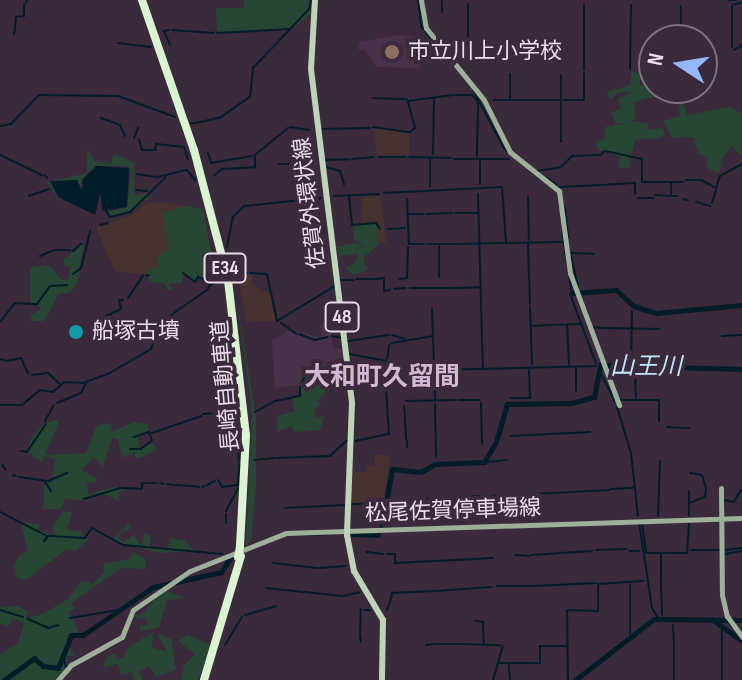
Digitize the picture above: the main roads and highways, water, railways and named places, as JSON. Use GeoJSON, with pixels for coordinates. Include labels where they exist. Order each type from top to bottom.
{"type":"FeatureCollection","features":[{"type":"Feature","properties":{"kind":"highway","name":"長崎自動車道"},"geometry":{"type":"LineString","coordinates":[[143,0],[194,150],[228,280],[246,435],[241,551],[218,640],[202,680]]}},
{"type":"Feature","properties":{"kind":"main road","name":"佐賀外環状線"},"geometry":{"type":"LineString","coordinates":[[315,0],[311,69],[352,403],[347,530],[354,571],[383,620],[382,680]]}},
{"type":"Feature","properties":{"kind":"main road"},"geometry":{"type":"LineString","coordinates":[[421,0],[426,28],[484,100],[510,152],[559,191],[576,292],[601,366],[619,405]]}},
{"type":"Feature","properties":{"kind":"main road"},"geometry":{"type":"LineString","coordinates":[[721,488],[728,618],[742,637]]}},
{"type":"Feature","properties":{"kind":"main road","name":"松尾佐賀停車場線"},"geometry":{"type":"LineString","coordinates":[[58,680],[71,665],[122,637],[133,610],[174,581],[205,563],[280,535],[347,530],[742,518]]}},
{"type":"Feature","properties":{"kind":"water"},"geometry":{"type":"Polygon","coordinates":[[[96,166],[129,168],[127,207],[103,211],[100,193],[95,215],[58,197],[50,181],[77,180],[82,190],[83,179],[96,166]]]}},
{"type":"Feature","properties":{"kind":"waterway"},"geometry":{"type":"LineString","coordinates":[[196,123],[221,117],[250,97],[253,68],[309,9],[311,0]]}},
{"type":"Feature","properties":{"kind":"waterway"},"geometry":{"type":"LineString","coordinates":[[418,0],[421,26],[434,42]]}},
{"type":"Feature","properties":{"kind":"waterway"},"geometry":{"type":"LineString","coordinates":[[442,0],[442,12]]}},
{"type":"Feature","properties":{"kind":"waterway"},"geometry":{"type":"LineString","coordinates":[[728,0],[736,0]]}},
{"type":"Feature","properties":{"kind":"waterway"},"geometry":{"type":"LineString","coordinates":[[733,5],[742,2]]}},
{"type":"Feature","properties":{"kind":"waterway"},"geometry":{"type":"LineString","coordinates":[[15,27],[16,17],[24,16],[24,4]]}},
{"type":"Feature","properties":{"kind":"waterway"},"geometry":{"type":"LineString","coordinates":[[453,48],[468,48],[468,4]]}},
{"type":"Feature","properties":{"kind":"waterway"},"geometry":{"type":"LineString","coordinates":[[584,5],[584,70]]}},
{"type":"Feature","properties":{"kind":"waterway"},"geometry":{"type":"LineString","coordinates":[[630,69],[631,5]]}},
{"type":"Feature","properties":{"kind":"waterway"},"geometry":{"type":"LineString","coordinates":[[681,6],[681,24]]}},
{"type":"Feature","properties":{"kind":"waterway"},"geometry":{"type":"LineString","coordinates":[[732,6],[732,47]]}},
{"type":"Feature","properties":{"kind":"waterway"},"geometry":{"type":"LineString","coordinates":[[14,34],[15,29]]}},
{"type":"Feature","properties":{"kind":"waterway"},"geometry":{"type":"LineString","coordinates":[[217,33],[290,29]]}},
{"type":"Feature","properties":{"kind":"waterway"},"geometry":{"type":"LineString","coordinates":[[169,30],[164,31],[170,45]]}},
{"type":"Feature","properties":{"kind":"waterway"},"geometry":{"type":"LineString","coordinates":[[172,30],[185,31]]}},
{"type":"Feature","properties":{"kind":"waterway"},"geometry":{"type":"LineString","coordinates":[[187,31],[214,33]]}},
{"type":"Feature","properties":{"kind":"waterway"},"geometry":{"type":"LineString","coordinates":[[118,43],[151,47]]}},
{"type":"Feature","properties":{"kind":"waterway"},"geometry":{"type":"LineString","coordinates":[[734,50],[742,45]]}},
{"type":"Feature","properties":{"kind":"waterway"},"geometry":{"type":"LineString","coordinates":[[564,100],[584,100],[584,73]]}},
{"type":"Feature","properties":{"kind":"waterway"},"geometry":{"type":"LineString","coordinates":[[510,74],[510,99]]}},
{"type":"Feature","properties":{"kind":"waterway"},"geometry":{"type":"LineString","coordinates":[[561,75],[561,142]]}},
{"type":"Feature","properties":{"kind":"waterway"},"geometry":{"type":"LineString","coordinates":[[473,90],[504,148],[540,179]]}},
{"type":"Feature","properties":{"kind":"waterway"},"geometry":{"type":"LineString","coordinates":[[0,126],[11,124],[39,95],[118,96],[175,117]]}},
{"type":"Feature","properties":{"kind":"waterway"},"geometry":{"type":"LineString","coordinates":[[373,127],[410,132],[415,128],[408,101],[453,95]]}},
{"type":"Feature","properties":{"kind":"waterway"},"geometry":{"type":"LineString","coordinates":[[455,95],[472,95],[478,102],[477,156]]}},
{"type":"Feature","properties":{"kind":"waterway"},"geometry":{"type":"LineString","coordinates":[[373,98],[407,99]]}},
{"type":"Feature","properties":{"kind":"waterway"},"geometry":{"type":"LineString","coordinates":[[433,154],[434,98]]}},
{"type":"Feature","properties":{"kind":"waterway"},"geometry":{"type":"LineString","coordinates":[[494,100],[531,100]]}},
{"type":"Feature","properties":{"kind":"waterway"},"geometry":{"type":"LineString","coordinates":[[533,100],[560,100]]}},
{"type":"Feature","properties":{"kind":"waterway"},"geometry":{"type":"LineString","coordinates":[[101,118],[120,125],[125,136]]}},
{"type":"Feature","properties":{"kind":"waterway"},"geometry":{"type":"LineString","coordinates":[[290,127],[309,130]]}},
{"type":"Feature","properties":{"kind":"waterway"},"geometry":{"type":"LineString","coordinates":[[134,138],[138,128]]}},
{"type":"Feature","properties":{"kind":"waterway"},"geometry":{"type":"LineString","coordinates":[[214,175],[222,169],[255,167],[255,155],[288,128]]}},
{"type":"Feature","properties":{"kind":"waterway"},"geometry":{"type":"LineString","coordinates":[[323,129],[370,128]]}},
{"type":"Feature","properties":{"kind":"waterway"},"geometry":{"type":"LineString","coordinates":[[139,140],[142,150],[155,150],[156,144],[184,147],[188,159]]}},
{"type":"Feature","properties":{"kind":"waterway"},"geometry":{"type":"LineString","coordinates":[[605,151],[642,159],[642,182],[683,182]]}},
{"type":"Feature","properties":{"kind":"waterway"},"geometry":{"type":"LineString","coordinates":[[208,153],[211,163],[252,156]]}},
{"type":"Feature","properties":{"kind":"waterway"},"geometry":{"type":"LineString","coordinates":[[0,155],[42,175]]}},
{"type":"Feature","properties":{"kind":"waterway"},"geometry":{"type":"LineString","coordinates":[[537,171],[561,167],[572,156],[600,155]]}},
{"type":"Feature","properties":{"kind":"waterway"},"geometry":{"type":"LineString","coordinates":[[352,159],[374,157]]}},
{"type":"Feature","properties":{"kind":"waterway"},"geometry":{"type":"LineString","coordinates":[[378,157],[406,157]]}},
{"type":"Feature","properties":{"kind":"waterway"},"geometry":{"type":"LineString","coordinates":[[409,157],[451,158]]}},
{"type":"Feature","properties":{"kind":"waterway"},"geometry":{"type":"LineString","coordinates":[[325,160],[349,159]]}},
{"type":"Feature","properties":{"kind":"waterway"},"geometry":{"type":"LineString","coordinates":[[430,159],[430,186]]}},
{"type":"Feature","properties":{"kind":"waterway"},"geometry":{"type":"LineString","coordinates":[[454,159],[509,159]]}},
{"type":"Feature","properties":{"kind":"waterway"},"geometry":{"type":"LineString","coordinates":[[302,163],[310,161]]}},
{"type":"Feature","properties":{"kind":"waterway"},"geometry":{"type":"LineString","coordinates":[[480,161],[480,184]]}},
{"type":"Feature","properties":{"kind":"waterway"},"geometry":{"type":"LineString","coordinates":[[279,164],[289,164]]}},
{"type":"Feature","properties":{"kind":"waterway"},"geometry":{"type":"LineString","coordinates":[[292,164],[300,164]]}},
{"type":"Feature","properties":{"kind":"waterway"},"geometry":{"type":"LineString","coordinates":[[716,188],[720,176],[742,164]]}},
{"type":"Feature","properties":{"kind":"waterway"},"geometry":{"type":"LineString","coordinates":[[326,167],[340,171],[344,184]]}},
{"type":"Feature","properties":{"kind":"waterway"},"geometry":{"type":"LineString","coordinates":[[158,177],[187,170],[195,180]]}},
{"type":"Feature","properties":{"kind":"waterway"},"geometry":{"type":"LineString","coordinates":[[137,174],[157,177]]}},
{"type":"Feature","properties":{"kind":"waterway"},"geometry":{"type":"LineString","coordinates":[[542,175],[557,185]]}},
{"type":"Feature","properties":{"kind":"waterway"},"geometry":{"type":"LineString","coordinates":[[105,209],[110,217],[130,212],[166,177]]}},
{"type":"Feature","properties":{"kind":"waterway"},"geometry":{"type":"LineString","coordinates":[[686,180],[701,180],[714,187]]}},
{"type":"Feature","properties":{"kind":"waterway"},"geometry":{"type":"LineString","coordinates":[[671,182],[671,196],[678,196]]}},
{"type":"Feature","properties":{"kind":"waterway"},"geometry":{"type":"LineString","coordinates":[[603,185],[635,183],[635,194]]}},
{"type":"Feature","properties":{"kind":"waterway"},"geometry":{"type":"LineString","coordinates":[[559,187],[601,185]]}},
{"type":"Feature","properties":{"kind":"waterway"},"geometry":{"type":"LineString","coordinates":[[384,193],[502,187],[506,243],[562,242]]}},
{"type":"Feature","properties":{"kind":"waterway"},"geometry":{"type":"LineString","coordinates":[[29,196],[49,189]]}},
{"type":"Feature","properties":{"kind":"waterway"},"geometry":{"type":"LineString","coordinates":[[136,190],[147,191]]}},
{"type":"Feature","properties":{"kind":"waterway"},"geometry":{"type":"LineString","coordinates":[[712,203],[716,190]]}},
{"type":"Feature","properties":{"kind":"waterway"},"geometry":{"type":"LineString","coordinates":[[334,196],[379,194]]}},
{"type":"Feature","properties":{"kind":"waterway"},"geometry":{"type":"LineString","coordinates":[[478,194],[483,369]]}},
{"type":"Feature","properties":{"kind":"waterway"},"geometry":{"type":"LineString","coordinates":[[655,195],[669,196]]}},
{"type":"Feature","properties":{"kind":"waterway"},"geometry":{"type":"LineString","coordinates":[[349,196],[352,225],[376,223],[380,229]]}},
{"type":"Feature","properties":{"kind":"waterway"},"geometry":{"type":"LineString","coordinates":[[528,197],[529,240]]}},
{"type":"Feature","properties":{"kind":"waterway"},"geometry":{"type":"LineString","coordinates":[[227,247],[233,217],[244,206],[321,198]]}},
{"type":"Feature","properties":{"kind":"waterway"},"geometry":{"type":"LineString","coordinates":[[638,198],[646,198]]}},
{"type":"Feature","properties":{"kind":"waterway"},"geometry":{"type":"LineString","coordinates":[[647,198],[654,198]]}},
{"type":"Feature","properties":{"kind":"waterway"},"geometry":{"type":"LineString","coordinates":[[407,199],[409,244],[424,244]]}},
{"type":"Feature","properties":{"kind":"waterway"},"geometry":{"type":"LineString","coordinates":[[683,199],[688,200]]}},
{"type":"Feature","properties":{"kind":"waterway"},"geometry":{"type":"LineString","coordinates":[[696,202],[710,206]]}},
{"type":"Feature","properties":{"kind":"waterway"},"geometry":{"type":"LineString","coordinates":[[565,208],[568,238]]}},
{"type":"Feature","properties":{"kind":"waterway"},"geometry":{"type":"LineString","coordinates":[[426,214],[452,213]]}},
{"type":"Feature","properties":{"kind":"waterway"},"geometry":{"type":"LineString","coordinates":[[455,213],[478,213]]}},
{"type":"Feature","properties":{"kind":"waterway"},"geometry":{"type":"LineString","coordinates":[[409,214],[423,214]]}},
{"type":"Feature","properties":{"kind":"waterway"},"geometry":{"type":"LineString","coordinates":[[100,225],[108,223]]}},
{"type":"Feature","properties":{"kind":"waterway"},"geometry":{"type":"LineString","coordinates":[[388,229],[405,228]]}},
{"type":"Feature","properties":{"kind":"waterway"},"geometry":{"type":"LineString","coordinates":[[73,274],[81,268],[90,231]]}},
{"type":"Feature","properties":{"kind":"waterway"},"geometry":{"type":"LineString","coordinates":[[562,232],[572,293]]}},
{"type":"Feature","properties":{"kind":"waterway"},"geometry":{"type":"LineString","coordinates":[[455,244],[506,243]]}},
{"type":"Feature","properties":{"kind":"waterway"},"geometry":{"type":"LineString","coordinates":[[73,251],[81,244]]}},
{"type":"Feature","properties":{"kind":"waterway"},"geometry":{"type":"LineString","coordinates":[[427,244],[453,244]]}},
{"type":"Feature","properties":{"kind":"waterway"},"geometry":{"type":"LineString","coordinates":[[528,244],[530,304]]}},
{"type":"Feature","properties":{"kind":"waterway"},"geometry":{"type":"LineString","coordinates":[[439,246],[439,277]]}},
{"type":"Feature","properties":{"kind":"waterway"},"geometry":{"type":"LineString","coordinates":[[399,279],[407,278],[408,247]]}},
{"type":"Feature","properties":{"kind":"waterway"},"geometry":{"type":"LineString","coordinates":[[54,250],[67,250]]}},
{"type":"Feature","properties":{"kind":"waterway"},"geometry":{"type":"LineString","coordinates":[[40,256],[52,251]]}},
{"type":"Feature","properties":{"kind":"waterway"},"geometry":{"type":"LineString","coordinates":[[0,405],[22,405],[40,390],[53,392],[64,382],[83,383],[108,374],[151,349],[161,322],[207,290],[218,272],[218,252]]}},
{"type":"Feature","properties":{"kind":"waterway"},"geometry":{"type":"LineString","coordinates":[[569,253],[594,254]]}},
{"type":"Feature","properties":{"kind":"waterway"},"geometry":{"type":"LineString","coordinates":[[571,256],[578,287]]}},
{"type":"Feature","properties":{"kind":"waterway"},"geometry":{"type":"LineString","coordinates":[[238,272],[247,273]]}},
{"type":"Feature","properties":{"kind":"waterway"},"geometry":{"type":"LineString","coordinates":[[183,273],[195,282],[198,277],[208,281]]}},
{"type":"Feature","properties":{"kind":"waterway"},"geometry":{"type":"LineString","coordinates":[[250,273],[267,274],[277,321],[335,286]]}},
{"type":"Feature","properties":{"kind":"waterway"},"geometry":{"type":"LineString","coordinates":[[128,298],[143,276]]}},
{"type":"Feature","properties":{"kind":"waterway"},"geometry":{"type":"LineString","coordinates":[[376,279],[384,278]]}},
{"type":"Feature","properties":{"kind":"waterway"},"geometry":{"type":"LineString","coordinates":[[360,279],[374,279]]}},
{"type":"Feature","properties":{"kind":"waterway"},"geometry":{"type":"LineString","coordinates":[[210,285],[220,280]]}},
{"type":"Feature","properties":{"kind":"waterway"},"geometry":{"type":"LineString","coordinates":[[341,280],[353,280]]}},
{"type":"Feature","properties":{"kind":"waterway"},"geometry":{"type":"LineString","coordinates":[[384,280],[384,291],[390,290]]}},
{"type":"Feature","properties":{"kind":"waterway"},"geometry":{"type":"LineString","coordinates":[[0,322],[15,303],[37,304],[50,286],[67,285]]}},
{"type":"Feature","properties":{"kind":"waterway"},"geometry":{"type":"LineString","coordinates":[[456,288],[479,287]]}},
{"type":"Feature","properties":{"kind":"waterway"},"geometry":{"type":"LineString","coordinates":[[394,289],[405,288]]}},
{"type":"Feature","properties":{"kind":"waterway"},"geometry":{"type":"LineString","coordinates":[[410,288],[454,288]]}},
{"type":"Feature","properties":{"kind":"waterway"},"geometry":{"type":"LineString","coordinates":[[572,293],[616,290],[634,306],[656,313],[742,305]]}},
{"type":"Feature","properties":{"kind":"waterway"},"geometry":{"type":"LineString","coordinates":[[570,294],[596,363]]}},
{"type":"Feature","properties":{"kind":"waterway"},"geometry":{"type":"LineString","coordinates":[[101,319],[121,309],[119,300],[123,300]]}},
{"type":"Feature","properties":{"kind":"waterway"},"geometry":{"type":"LineString","coordinates":[[530,307],[532,364]]}},
{"type":"Feature","properties":{"kind":"waterway"},"geometry":{"type":"LineString","coordinates":[[432,309],[433,336]]}},
{"type":"Feature","properties":{"kind":"waterway"},"geometry":{"type":"LineString","coordinates":[[631,364],[632,311]]}},
{"type":"Feature","properties":{"kind":"waterway"},"geometry":{"type":"LineString","coordinates":[[281,323],[297,334]]}},
{"type":"Feature","properties":{"kind":"waterway"},"geometry":{"type":"LineString","coordinates":[[567,324],[569,364]]}},
{"type":"Feature","properties":{"kind":"waterway"},"geometry":{"type":"LineString","coordinates":[[551,325],[581,324]]}},
{"type":"Feature","properties":{"kind":"waterway"},"geometry":{"type":"LineString","coordinates":[[532,326],[549,325]]}},
{"type":"Feature","properties":{"kind":"waterway"},"geometry":{"type":"LineString","coordinates":[[593,327],[601,328]]}},
{"type":"Feature","properties":{"kind":"waterway"},"geometry":{"type":"LineString","coordinates":[[603,328],[659,329]]}},
{"type":"Feature","properties":{"kind":"waterway"},"geometry":{"type":"LineString","coordinates":[[299,334],[315,340],[328,337]]}},
{"type":"Feature","properties":{"kind":"waterway"},"geometry":{"type":"LineString","coordinates":[[348,341],[389,335]]}},
{"type":"Feature","properties":{"kind":"waterway"},"geometry":{"type":"LineString","coordinates":[[392,335],[404,339]]}},
{"type":"Feature","properties":{"kind":"waterway"},"geometry":{"type":"LineString","coordinates":[[722,336],[742,335]]}},
{"type":"Feature","properties":{"kind":"waterway"},"geometry":{"type":"LineString","coordinates":[[332,336],[342,338]]}},
{"type":"Feature","properties":{"kind":"waterway"},"geometry":{"type":"LineString","coordinates":[[392,343],[433,336],[434,370],[596,366]]}},
{"type":"Feature","properties":{"kind":"waterway"},"geometry":{"type":"LineString","coordinates":[[355,441],[389,434],[385,374],[389,345]]}},
{"type":"Feature","properties":{"kind":"waterway"},"geometry":{"type":"LineString","coordinates":[[350,354],[387,361]]}},
{"type":"Feature","properties":{"kind":"waterway"},"geometry":{"type":"LineString","coordinates":[[6,361],[21,358],[28,373]]}},
{"type":"Feature","properties":{"kind":"waterway"},"geometry":{"type":"LineString","coordinates":[[0,359],[4,360]]}},
{"type":"Feature","properties":{"kind":"waterway","name":"山王川"},"geometry":{"type":"LineString","coordinates":[[381,529],[392,469],[421,472],[435,464],[484,462],[496,442],[507,404],[571,403],[594,397],[600,365],[742,369]]}},
{"type":"Feature","properties":{"kind":"waterway"},"geometry":{"type":"LineString","coordinates":[[300,385],[307,374],[341,368]]}},
{"type":"Feature","properties":{"kind":"waterway"},"geometry":{"type":"LineString","coordinates":[[576,368],[576,391]]}},
{"type":"Feature","properties":{"kind":"waterway"},"geometry":{"type":"LineString","coordinates":[[405,370],[432,369]]}},
{"type":"Feature","properties":{"kind":"waterway"},"geometry":{"type":"LineString","coordinates":[[392,370],[403,370]]}},
{"type":"Feature","properties":{"kind":"waterway"},"geometry":{"type":"LineString","coordinates":[[511,398],[530,398],[529,370]]}},
{"type":"Feature","properties":{"kind":"waterway"},"geometry":{"type":"LineString","coordinates":[[599,370],[615,401]]}},
{"type":"Feature","properties":{"kind":"waterway"},"geometry":{"type":"LineString","coordinates":[[635,372],[636,399]]}},
{"type":"Feature","properties":{"kind":"waterway"},"geometry":{"type":"LineString","coordinates":[[32,375],[48,373],[60,384]]}},
{"type":"Feature","properties":{"kind":"waterway"},"geometry":{"type":"LineString","coordinates":[[434,373],[435,399]]}},
{"type":"Feature","properties":{"kind":"waterway"},"geometry":{"type":"LineString","coordinates":[[57,403],[81,393],[86,383]]}},
{"type":"Feature","properties":{"kind":"waterway"},"geometry":{"type":"LineString","coordinates":[[276,401],[300,396],[300,387]]}},
{"type":"Feature","properties":{"kind":"waterway"},"geometry":{"type":"LineString","coordinates":[[406,401],[456,400]]}},
{"type":"Feature","properties":{"kind":"waterway"},"geometry":{"type":"LineString","coordinates":[[459,400],[480,400]]}},
{"type":"Feature","properties":{"kind":"waterway"},"geometry":{"type":"LineString","coordinates":[[621,400],[659,400],[659,421]]}},
{"type":"Feature","properties":{"kind":"waterway"},"geometry":{"type":"LineString","coordinates":[[255,412],[275,401]]}},
{"type":"Feature","properties":{"kind":"waterway"},"geometry":{"type":"LineString","coordinates":[[481,403],[482,444]]}},
{"type":"Feature","properties":{"kind":"waterway"},"geometry":{"type":"LineString","coordinates":[[435,404],[436,457]]}},
{"type":"Feature","properties":{"kind":"waterway"},"geometry":{"type":"LineString","coordinates":[[45,421],[54,405]]}},
{"type":"Feature","properties":{"kind":"waterway"},"geometry":{"type":"LineString","coordinates":[[404,406],[405,415]]}},
{"type":"Feature","properties":{"kind":"waterway"},"geometry":{"type":"LineString","coordinates":[[617,407],[631,453],[638,516]]}},
{"type":"Feature","properties":{"kind":"waterway"},"geometry":{"type":"LineString","coordinates":[[203,414],[236,412],[238,435]]}},
{"type":"Feature","properties":{"kind":"waterway"},"geometry":{"type":"LineString","coordinates":[[152,433],[201,416]]}},
{"type":"Feature","properties":{"kind":"waterway"},"geometry":{"type":"LineString","coordinates":[[405,423],[406,439]]}},
{"type":"Feature","properties":{"kind":"waterway"},"geometry":{"type":"LineString","coordinates":[[21,451],[27,452],[46,424]]}},
{"type":"Feature","properties":{"kind":"waterway"},"geometry":{"type":"LineString","coordinates":[[667,427],[689,428]]}},
{"type":"Feature","properties":{"kind":"waterway"},"geometry":{"type":"LineString","coordinates":[[130,449],[141,449],[152,440],[149,432],[134,437]]}},
{"type":"Feature","properties":{"kind":"waterway"},"geometry":{"type":"LineString","coordinates":[[511,436],[590,432]]}},
{"type":"Feature","properties":{"kind":"waterway"},"geometry":{"type":"LineString","coordinates":[[238,438],[239,461]]}},
{"type":"Feature","properties":{"kind":"waterway"},"geometry":{"type":"LineString","coordinates":[[277,458],[330,456],[347,440]]}},
{"type":"Feature","properties":{"kind":"waterway"},"geometry":{"type":"LineString","coordinates":[[407,441],[407,447]]}},
{"type":"Feature","properties":{"kind":"waterway"},"geometry":{"type":"LineString","coordinates":[[255,460],[275,458]]}},
{"type":"Feature","properties":{"kind":"waterway"},"geometry":{"type":"LineString","coordinates":[[487,462],[507,460]]}},
{"type":"Feature","properties":{"kind":"waterway"},"geometry":{"type":"LineString","coordinates":[[658,516],[660,461]]}},
{"type":"Feature","properties":{"kind":"waterway"},"geometry":{"type":"LineString","coordinates":[[218,480],[222,487],[238,485],[239,464]]}},
{"type":"Feature","properties":{"kind":"waterway"},"geometry":{"type":"LineString","coordinates":[[2,465],[6,470]]}},
{"type":"Feature","properties":{"kind":"waterway"},"geometry":{"type":"LineString","coordinates":[[19,477],[48,481],[67,473]]}},
{"type":"Feature","properties":{"kind":"waterway"},"geometry":{"type":"LineString","coordinates":[[690,473],[702,475],[706,488]]}},
{"type":"Feature","properties":{"kind":"waterway"},"geometry":{"type":"LineString","coordinates":[[207,485],[215,481]]}},
{"type":"Feature","properties":{"kind":"waterway"},"geometry":{"type":"LineString","coordinates":[[45,482],[51,491]]}},
{"type":"Feature","properties":{"kind":"waterway"},"geometry":{"type":"LineString","coordinates":[[84,499],[119,488],[142,489],[142,483]]}},
{"type":"Feature","properties":{"kind":"waterway"},"geometry":{"type":"LineString","coordinates":[[150,483],[157,483]]}},
{"type":"Feature","properties":{"kind":"waterway"},"geometry":{"type":"LineString","coordinates":[[160,483],[164,484]]}},
{"type":"Feature","properties":{"kind":"waterway"},"geometry":{"type":"LineString","coordinates":[[167,484],[174,485]]}},
{"type":"Feature","properties":{"kind":"waterway"},"geometry":{"type":"LineString","coordinates":[[176,485],[191,486]]}},
{"type":"Feature","properties":{"kind":"waterway"},"geometry":{"type":"LineString","coordinates":[[192,486],[199,487]]}},
{"type":"Feature","properties":{"kind":"waterway"},"geometry":{"type":"LineString","coordinates":[[226,511],[238,488]]}},
{"type":"Feature","properties":{"kind":"waterway"},"geometry":{"type":"LineString","coordinates":[[611,489],[633,488]]}},
{"type":"Feature","properties":{"kind":"waterway"},"geometry":{"type":"LineString","coordinates":[[591,491],[609,490]]}},
{"type":"Feature","properties":{"kind":"waterway"},"geometry":{"type":"LineString","coordinates":[[689,516],[689,503],[705,497],[706,490]]}},
{"type":"Feature","properties":{"kind":"waterway"},"geometry":{"type":"LineString","coordinates":[[724,504],[724,500],[734,502],[741,490]]}},
{"type":"Feature","properties":{"kind":"waterway"},"geometry":{"type":"LineString","coordinates":[[514,495],[590,491]]}},
{"type":"Feature","properties":{"kind":"waterway"},"geometry":{"type":"LineString","coordinates":[[689,491],[689,502]]}},
{"type":"Feature","properties":{"kind":"waterway"},"geometry":{"type":"LineString","coordinates":[[439,498],[509,495]]}},
{"type":"Feature","properties":{"kind":"waterway"},"geometry":{"type":"LineString","coordinates":[[399,500],[437,498]]}},
{"type":"Feature","properties":{"kind":"waterway"},"geometry":{"type":"LineString","coordinates":[[352,504],[384,503]]}},
{"type":"Feature","properties":{"kind":"waterway"},"geometry":{"type":"LineString","coordinates":[[285,508],[344,505]]}},
{"type":"Feature","properties":{"kind":"waterway"},"geometry":{"type":"LineString","coordinates":[[0,512],[47,536]]}},
{"type":"Feature","properties":{"kind":"waterway"},"geometry":{"type":"LineString","coordinates":[[226,514],[226,523]]}},
{"type":"Feature","properties":{"kind":"waterway"},"geometry":{"type":"LineString","coordinates":[[639,522],[652,608],[658,618]]}},
{"type":"Feature","properties":{"kind":"waterway"},"geometry":{"type":"LineString","coordinates":[[642,523],[646,553],[687,553],[689,523]]}},
{"type":"Feature","properties":{"kind":"waterway"},"geometry":{"type":"LineString","coordinates":[[44,541],[48,536],[85,538],[92,528],[123,545],[223,554]]}},
{"type":"Feature","properties":{"kind":"waterway","name":"山王川"},"geometry":{"type":"LineString","coordinates":[[306,533],[327,532]]}},
{"type":"Feature","properties":{"kind":"waterway","name":"山王川"},"geometry":{"type":"LineString","coordinates":[[353,534],[378,535]]}},
{"type":"Feature","properties":{"kind":"waterway"},"geometry":{"type":"LineString","coordinates":[[725,550],[742,548]]}},
{"type":"Feature","properties":{"kind":"waterway"},"geometry":{"type":"LineString","coordinates":[[596,550],[626,549]]}},
{"type":"Feature","properties":{"kind":"waterway"},"geometry":{"type":"LineString","coordinates":[[691,550],[719,550]]}},
{"type":"Feature","properties":{"kind":"waterway"},"geometry":{"type":"LineString","coordinates":[[531,555],[592,551]]}},
{"type":"Feature","properties":{"kind":"waterway"},"geometry":{"type":"LineString","coordinates":[[629,551],[639,551]]}},
{"type":"Feature","properties":{"kind":"waterway"},"geometry":{"type":"LineString","coordinates":[[725,554],[742,551]]}},
{"type":"Feature","properties":{"kind":"waterway"},"geometry":{"type":"LineString","coordinates":[[367,552],[383,554]]}},
{"type":"Feature","properties":{"kind":"waterway"},"geometry":{"type":"LineString","coordinates":[[387,554],[395,554],[395,563],[435,561]]}},
{"type":"Feature","properties":{"kind":"waterway"},"geometry":{"type":"LineString","coordinates":[[661,554],[661,580]]}},
{"type":"Feature","properties":{"kind":"waterway","name":"山王川"},"geometry":{"type":"LineString","coordinates":[[4,680],[34,658],[43,666],[58,668],[71,635],[83,635],[153,587],[221,572],[232,555]]}},
{"type":"Feature","properties":{"kind":"waterway"},"geometry":{"type":"LineString","coordinates":[[515,555],[529,556]]}},
{"type":"Feature","properties":{"kind":"waterway"},"geometry":{"type":"LineString","coordinates":[[437,561],[493,558]]}},
{"type":"Feature","properties":{"kind":"waterway"},"geometry":{"type":"LineString","coordinates":[[273,563],[317,568]]}},
{"type":"Feature","properties":{"kind":"waterway"},"geometry":{"type":"LineString","coordinates":[[319,568],[346,566]]}},
{"type":"Feature","properties":{"kind":"waterway"},"geometry":{"type":"LineString","coordinates":[[598,584],[643,581]]}},
{"type":"Feature","properties":{"kind":"waterway"},"geometry":{"type":"LineString","coordinates":[[661,582],[662,615]]}},
{"type":"Feature","properties":{"kind":"waterway"},"geometry":{"type":"LineString","coordinates":[[533,586],[596,583]]}},
{"type":"Feature","properties":{"kind":"waterway"},"geometry":{"type":"LineString","coordinates":[[630,584],[630,633]]}},
{"type":"Feature","properties":{"kind":"waterway"},"geometry":{"type":"LineString","coordinates":[[497,586],[513,586]]}},
{"type":"Feature","properties":{"kind":"waterway"},"geometry":{"type":"LineString","coordinates":[[515,586],[531,586]]}},
{"type":"Feature","properties":{"kind":"waterway"},"geometry":{"type":"LineString","coordinates":[[568,680],[567,610],[598,611],[598,586]]}},
{"type":"Feature","properties":{"kind":"waterway"},"geometry":{"type":"LineString","coordinates":[[436,591],[491,587]]}},
{"type":"Feature","properties":{"kind":"waterway"},"geometry":{"type":"LineString","coordinates":[[266,588],[343,596],[360,592]]}},
{"type":"Feature","properties":{"kind":"waterway"},"geometry":{"type":"LineString","coordinates":[[392,593],[434,591]]}},
{"type":"Feature","properties":{"kind":"waterway"},"geometry":{"type":"LineString","coordinates":[[387,610],[392,595]]}},
{"type":"Feature","properties":{"kind":"waterway"},"geometry":{"type":"LineString","coordinates":[[245,615],[276,606]]}},
{"type":"Feature","properties":{"kind":"waterway"},"geometry":{"type":"LineString","coordinates":[[360,633],[361,609]]}},
{"type":"Feature","properties":{"kind":"waterway"},"geometry":{"type":"LineString","coordinates":[[0,610],[23,617]]}},
{"type":"Feature","properties":{"kind":"waterway"},"geometry":{"type":"LineString","coordinates":[[70,618],[118,610]]}},
{"type":"Feature","properties":{"kind":"waterway"},"geometry":{"type":"LineString","coordinates":[[364,610],[370,610]]}},
{"type":"Feature","properties":{"kind":"waterway"},"geometry":{"type":"LineString","coordinates":[[225,645],[242,617]]}},
{"type":"Feature","properties":{"kind":"waterway"},"geometry":{"type":"LineString","coordinates":[[28,619],[48,628],[59,625]]}},
{"type":"Feature","properties":{"kind":"waterway"},"geometry":{"type":"LineString","coordinates":[[575,680],[654,619],[742,620]]}},
{"type":"Feature","properties":{"kind":"waterway"},"geometry":{"type":"LineString","coordinates":[[726,619],[731,626]]}},
{"type":"Feature","properties":{"kind":"waterway"},"geometry":{"type":"LineString","coordinates":[[713,620],[742,641]]}},
{"type":"Feature","properties":{"kind":"waterway"},"geometry":{"type":"LineString","coordinates":[[476,621],[483,622],[484,645]]}},
{"type":"Feature","properties":{"kind":"waterway"},"geometry":{"type":"LineString","coordinates":[[673,625],[674,646]]}},
{"type":"Feature","properties":{"kind":"waterway"},"geometry":{"type":"LineString","coordinates":[[722,629],[722,680]]}},
{"type":"Feature","properties":{"kind":"waterway"},"geometry":{"type":"LineString","coordinates":[[360,635],[361,642]]}},
{"type":"Feature","properties":{"kind":"waterway"},"geometry":{"type":"LineString","coordinates":[[426,645],[435,644]]}},
{"type":"Feature","properties":{"kind":"waterway"},"geometry":{"type":"LineString","coordinates":[[437,644],[463,644]]}},
{"type":"Feature","properties":{"kind":"waterway"},"geometry":{"type":"LineString","coordinates":[[464,644],[500,645]]}},
{"type":"Feature","properties":{"kind":"waterway"},"geometry":{"type":"LineString","coordinates":[[493,680],[503,646]]}},
{"type":"Feature","properties":{"kind":"waterway"},"geometry":{"type":"LineString","coordinates":[[498,663],[540,663],[540,646],[567,646]]}},
{"type":"Feature","properties":{"kind":"waterway"},"geometry":{"type":"LineString","coordinates":[[674,648],[674,674]]}},
{"type":"Feature","properties":{"kind":"waterway","name":"山王川"},"geometry":{"type":"LineString","coordinates":[[63,656],[66,667]]}},
{"type":"Feature","properties":{"kind":"waterway"},"geometry":{"type":"LineString","coordinates":[[509,665],[510,680]]}},
{"type":"Feature","properties":{"kind":"place","name":"市立川上小学校"},"geometry":{"type":"Point","coordinates":[392,52]}},
{"type":"Feature","properties":{"kind":"place","name":"船塚古墳"},"geometry":{"type":"Point","coordinates":[76,332]}},
{"type":"Feature","properties":{"kind":"district","name":"大和町久留間"},"geometry":{"type":"Point","coordinates":[382,378]}}]}
